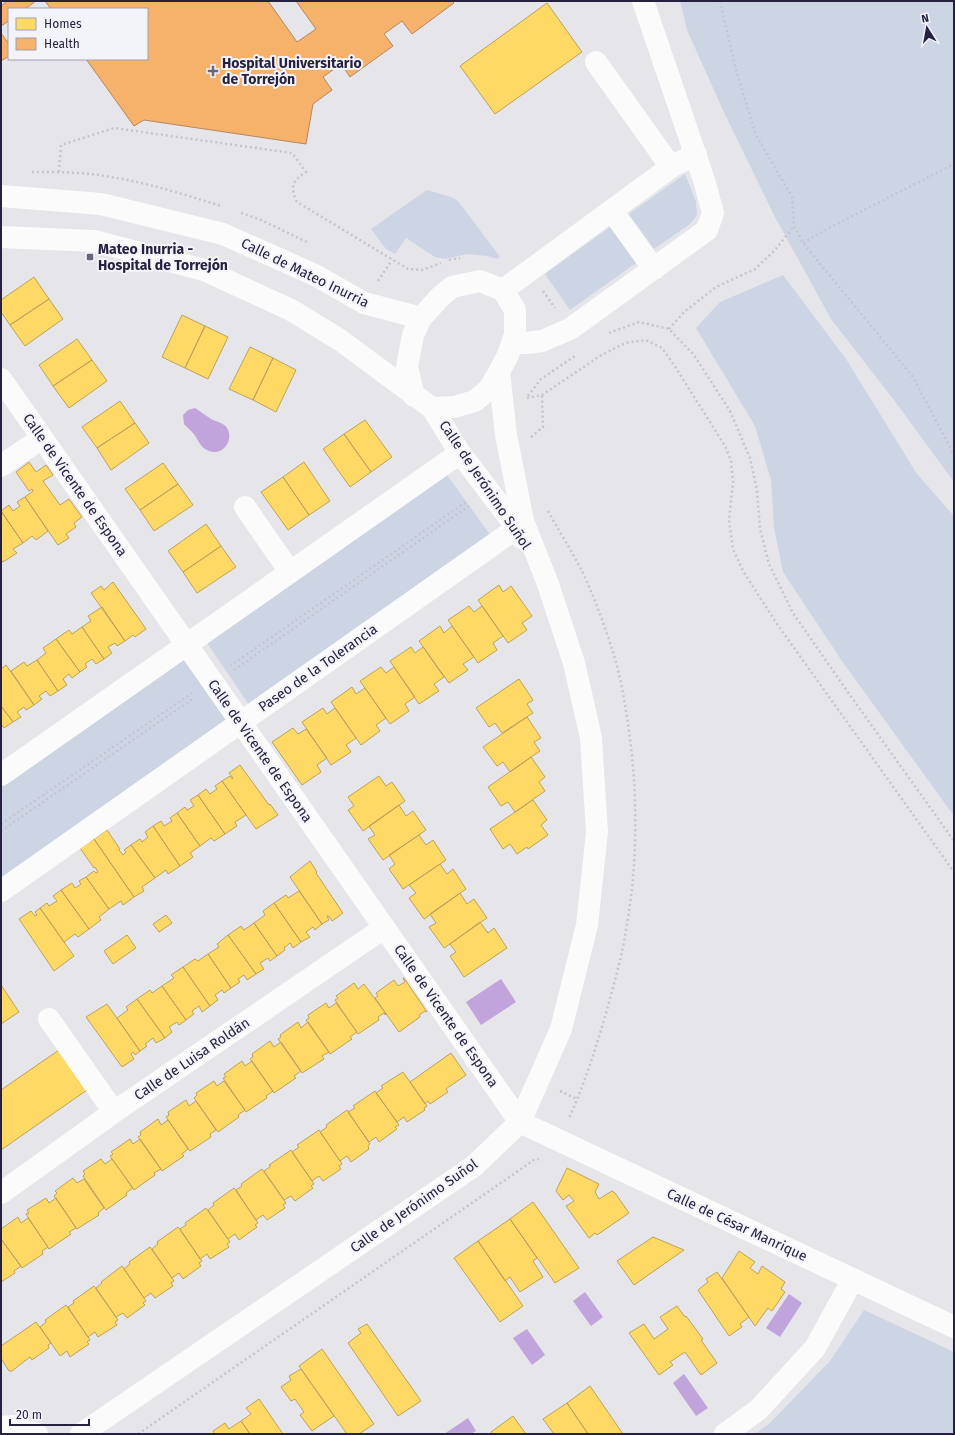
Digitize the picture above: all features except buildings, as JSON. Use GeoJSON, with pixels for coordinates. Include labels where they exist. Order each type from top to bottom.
{"type":"FeatureCollection","features":[{"type":"Feature","properties":{"kind":"street"},"geometry":{"type":"LineString","coordinates":[[512,344],[542,341],[570,329],[707,230],[713,213],[704,180],[643,1]]}},
{"type":"Feature","properties":{"kind":"street"},"geometry":{"type":"LineString","coordinates":[[596,62],[671,167]]}},
{"type":"Feature","properties":{"kind":"street"},"geometry":{"type":"LineString","coordinates":[[504,290],[671,167],[696,154]]}},
{"type":"Feature","properties":{"kind":"street","name":"Calle de Mateo Inurria"},"geometry":{"type":"LineString","coordinates":[[1,196],[101,204],[223,234],[316,275],[364,303],[421,318]]}},
{"type":"Feature","properties":{"kind":"street"},"geometry":{"type":"LineString","coordinates":[[612,211],[654,269]]}},
{"type":"Feature","properties":{"kind":"street"},"geometry":{"type":"LineString","coordinates":[[1,238],[94,241],[204,270],[291,310],[346,344],[380,368],[414,396],[432,408],[454,407],[475,401],[489,389],[499,372],[515,334],[515,310],[504,290],[480,281],[452,287],[440,297],[421,318],[413,335],[407,366],[414,396]]}},
{"type":"Feature","properties":{"kind":"street","name":"Calle de Jerónimo Suñol"},"geometry":{"type":"LineString","coordinates":[[81,1434],[474,1166],[520,1122],[561,1029],[588,925],[596,832],[591,738],[574,663],[548,584],[523,521],[506,435],[499,372]]}},
{"type":"Feature","properties":{"kind":"street","name":"Calle de Vicente de Espona"},"geometry":{"type":"LineString","coordinates":[[1,379],[520,1122]]}},
{"type":"Feature","properties":{"kind":"street","name":"Calle de Jerónimo Suñol"},"geometry":{"type":"LineString","coordinates":[[432,408],[460,453],[479,495],[517,528],[548,584]]}},
{"type":"Feature","properties":{"kind":"street"},"geometry":{"type":"LineString","coordinates":[[1,466],[42,438]]}},
{"type":"Feature","properties":{"kind":"street"},"geometry":{"type":"LineString","coordinates":[[1,775],[460,453]]}},
{"type":"Feature","properties":{"kind":"street"},"geometry":{"type":"LineString","coordinates":[[245,506],[290,572]]}},
{"type":"Feature","properties":{"kind":"street","name":"Paseo de la Tolerancia"},"geometry":{"type":"LineString","coordinates":[[1,891],[517,528]]}},
{"type":"Feature","properties":{"kind":"street","name":"Calle de Luisa Roldán"},"geometry":{"type":"LineString","coordinates":[[1,1193],[114,1112],[384,928]]}},
{"type":"Feature","properties":{"kind":"street"},"geometry":{"type":"LineString","coordinates":[[49,1019],[114,1112]]}},
{"type":"Feature","properties":{"kind":"street","name":"Calle de César Manrique"},"geometry":{"type":"LineString","coordinates":[[520,1122],[954,1327]]}},
{"type":"Feature","properties":{"kind":"street"},"geometry":{"type":"LineString","coordinates":[[724,1434],[758,1410],[815,1348],[853,1279]]}},
{"type":"Feature","properties":{"kind":"street"},"geometry":{"type":"LineString","coordinates":[[1,1427],[14,1426],[36,1434]]}},
{"type":"Feature","properties":{"kind":"path"},"geometry":{"type":"LineString","coordinates":[[720,1],[737,74],[756,135],[792,197],[794,226],[803,243],[913,377],[954,455]]}},
{"type":"Feature","properties":{"kind":"path"},"geometry":{"type":"LineString","coordinates":[[59,172],[61,145],[114,128],[292,153],[306,172],[299,176],[293,185],[293,193],[297,202],[337,227],[408,269],[422,270],[454,259],[467,258]]}},
{"type":"Feature","properties":{"kind":"path"},"geometry":{"type":"LineString","coordinates":[[803,243],[829,228],[954,164]]}},
{"type":"Feature","properties":{"kind":"path"},"geometry":{"type":"LineString","coordinates":[[669,329],[684,312],[716,287],[755,269],[775,250],[794,226]]}},
{"type":"Feature","properties":{"kind":"path"},"geometry":{"type":"LineString","coordinates":[[525,405],[526,398],[541,379],[584,350],[530,271]]}},
{"type":"Feature","properties":{"kind":"path"},"geometry":{"type":"LineString","coordinates":[[607,334],[639,322],[669,329],[694,355],[730,410],[750,458],[756,490],[760,529],[769,564],[793,613],[954,841]]}},
{"type":"Feature","properties":{"kind":"path"},"geometry":{"type":"LineString","coordinates":[[503,406],[526,398],[542,395],[600,356],[626,343],[646,340],[662,348],[725,446],[731,461],[733,482],[729,520],[733,549],[742,571],[777,624],[954,872]]}},
{"type":"Feature","properties":{"kind":"path"},"geometry":{"type":"LineString","coordinates":[[510,458],[524,443],[543,427],[542,395]]}},
{"type":"Feature","properties":{"kind":"path"},"geometry":{"type":"LineString","coordinates":[[1,831],[479,495]]}},
{"type":"Feature","properties":{"kind":"path"},"geometry":{"type":"LineString","coordinates":[[1,824],[212,682],[479,495]]}},
{"type":"Feature","properties":{"kind":"path"},"geometry":{"type":"LineString","coordinates":[[138,1434],[534,1160],[550,1157],[578,1099],[598,1040],[618,970],[626,930],[633,875],[636,830],[634,779],[629,732],[622,691],[613,653],[582,570],[545,504]]}},
{"type":"Feature","properties":{"kind":"shaded area"},"geometry":{"type":"Polygon","coordinates":[[[680,1],[954,1],[954,482],[894,400],[831,319],[775,217],[722,108],[687,30],[680,1]]]}},
{"type":"Feature","properties":{"kind":"shaded area"},"geometry":{"type":"Polygon","coordinates":[[[685,174],[696,202],[697,215],[690,224],[654,249],[629,214],[685,174]]]}},
{"type":"Feature","properties":{"kind":"shaded area"},"geometry":{"type":"Polygon","coordinates":[[[427,190],[451,197],[458,201],[500,257],[497,259],[488,256],[467,254],[445,259],[435,257],[406,238],[395,254],[386,249],[371,229],[427,190]]]}},
{"type":"Feature","properties":{"kind":"shaded area"},"geometry":{"type":"Polygon","coordinates":[[[610,227],[636,263],[570,310],[545,274],[610,227]]]}},
{"type":"Feature","properties":{"kind":"shaded area"},"geometry":{"type":"Polygon","coordinates":[[[783,275],[846,359],[917,474],[954,516],[954,816],[842,661],[783,572],[774,527],[771,480],[755,426],[696,328],[720,302],[783,275]]]}},
{"type":"Feature","properties":{"kind":"shaded area"},"geometry":{"type":"Polygon","coordinates":[[[195,408],[211,419],[224,424],[227,428],[229,433],[228,443],[222,450],[212,452],[205,449],[184,424],[183,415],[188,410],[195,408]]]}},
{"type":"Feature","properties":{"kind":"shaded area"},"geometry":{"type":"Polygon","coordinates":[[[447,475],[491,536],[250,706],[207,643],[447,475]]]}},
{"type":"Feature","properties":{"kind":"shaded area"},"geometry":{"type":"Polygon","coordinates":[[[183,658],[228,723],[1,879],[1,784],[183,658]]]}},
{"type":"Feature","properties":{"kind":"shaded area"},"geometry":{"type":"Polygon","coordinates":[[[501,979],[516,1002],[481,1025],[466,1002],[501,979]]]}},
{"type":"Feature","properties":{"kind":"shaded area"},"geometry":{"type":"Polygon","coordinates":[[[585,1292],[603,1317],[591,1326],[573,1301],[585,1292]]]}},
{"type":"Feature","properties":{"kind":"shaded area"},"geometry":{"type":"Polygon","coordinates":[[[789,1294],[802,1303],[780,1337],[766,1328],[789,1294]]]}},
{"type":"Feature","properties":{"kind":"shaded area"},"geometry":{"type":"Polygon","coordinates":[[[864,1310],[954,1352],[954,1434],[755,1434],[770,1423],[830,1361],[864,1310]]]}},
{"type":"Feature","properties":{"kind":"shaded area"},"geometry":{"type":"Polygon","coordinates":[[[527,1329],[545,1355],[532,1365],[513,1338],[527,1329]]]}},
{"type":"Feature","properties":{"kind":"shaded area"},"geometry":{"type":"Polygon","coordinates":[[[684,1374],[708,1408],[696,1416],[673,1383],[684,1374]]]}},
{"type":"Feature","properties":{"kind":"shaded area"},"geometry":{"type":"Polygon","coordinates":[[[468,1418],[476,1431],[471,1434],[444,1434],[468,1418]]]}},
{"type":"Feature","properties":{"kind":"place","name":"Hospital Universitario de Torrejón"},"geometry":{"type":"Point","coordinates":[213,71]}},
{"type":"Feature","properties":{"kind":"place","name":"Mateo Inurria - Hospital de Torrejón"},"geometry":{"type":"Point","coordinates":[90,257]}}]}
